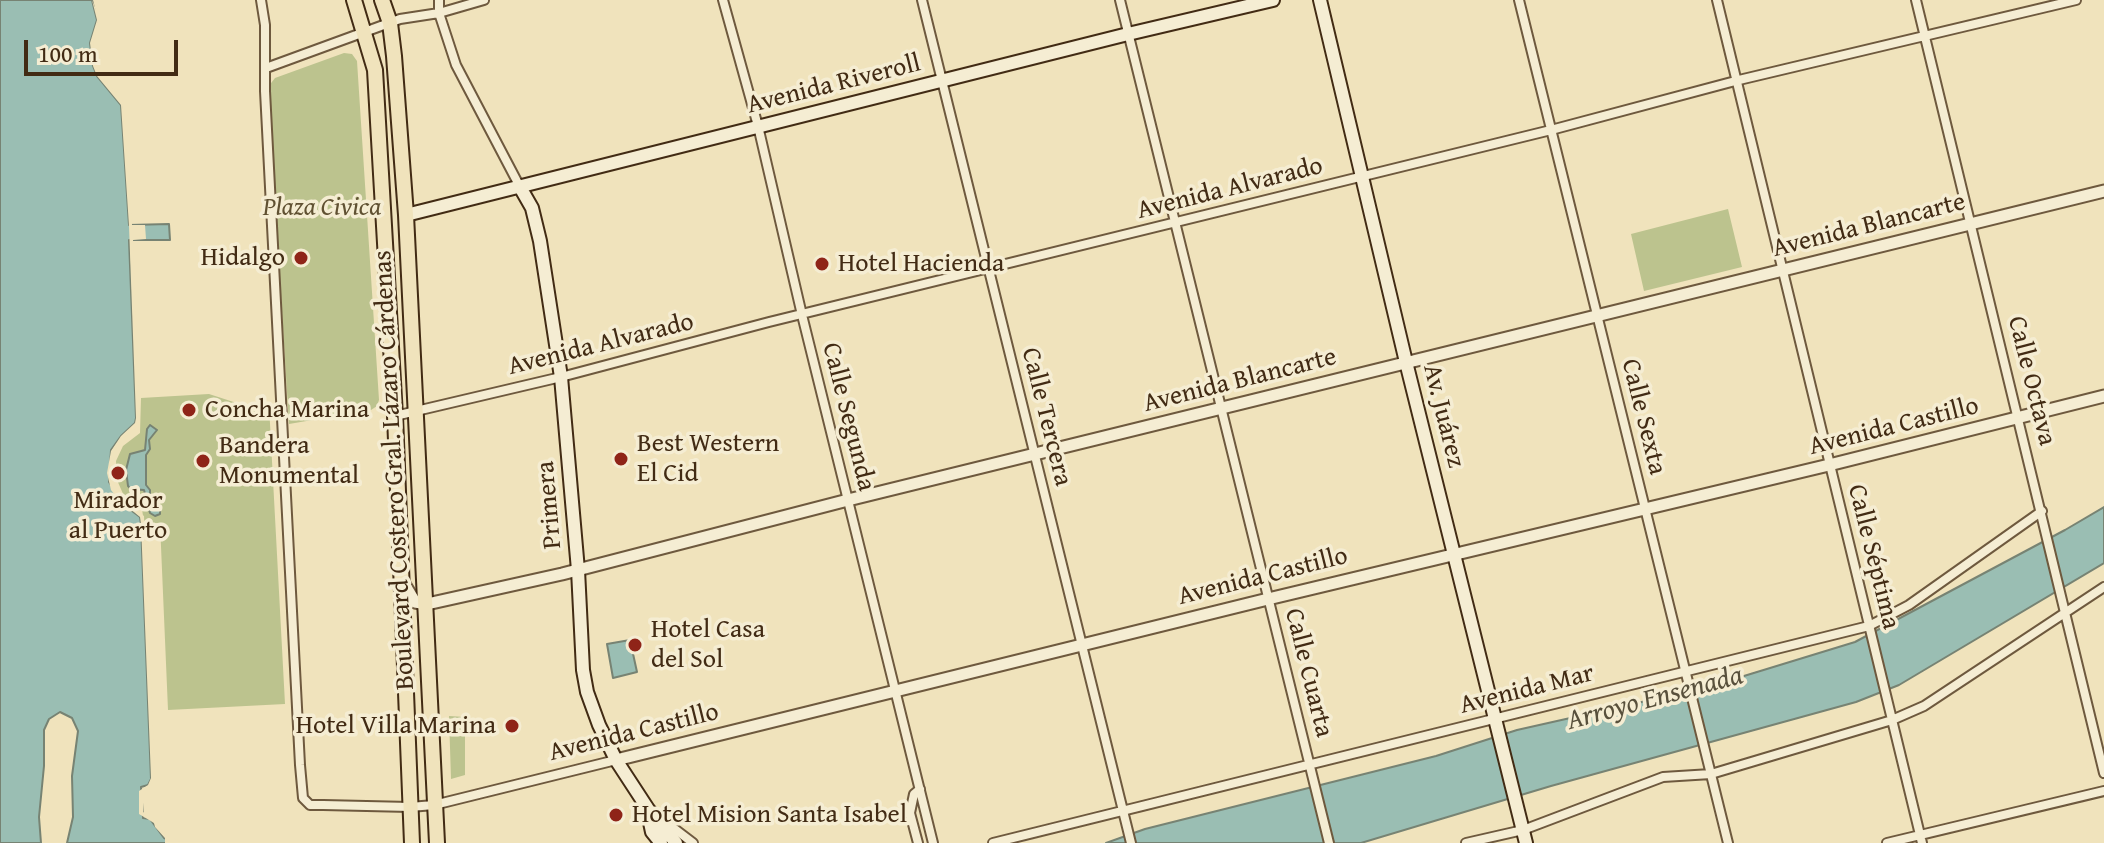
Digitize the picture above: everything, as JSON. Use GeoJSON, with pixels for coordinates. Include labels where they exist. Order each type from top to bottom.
{"type":"FeatureCollection","features":[{"type":"Feature","properties":{"kind":"highway","name":"Boulevard Costero Gral. Lázaro Cárdenas"},"geometry":{"type":"LineString","coordinates":[[354,0],[375,70],[395,416],[412,843]]}},
{"type":"Feature","properties":{"kind":"highway","name":"Boulevard Costero Gral. Lázaro Cárdenas"},"geometry":{"type":"LineString","coordinates":[[382,0],[390,23],[406,215],[437,843]]}},
{"type":"Feature","properties":{"kind":"main road","name":"Avenida Riveroll"},"geometry":{"type":"LineString","coordinates":[[406,215],[1273,0]]}},
{"type":"Feature","properties":{"kind":"main road","name":"Av. Juárez"},"geometry":{"type":"LineString","coordinates":[[1320,0],[1406,362],[1525,837]]}},
{"type":"Feature","properties":{"kind":"main road","name":"Primera"},"geometry":{"type":"LineString","coordinates":[[520,187],[532,208],[540,241],[561,377],[587,692],[616,760],[648,809],[659,834]]}},
{"type":"Feature","properties":{"kind":"main road"},"geometry":{"type":"LineString","coordinates":[[659,834],[676,843]]}},
{"type":"Feature","properties":{"kind":"street","name":"Avenida Castillo"},"geometry":{"type":"LineString","coordinates":[[261,0],[303,798],[310,805],[434,805],[2104,396]]}},
{"type":"Feature","properties":{"kind":"street"},"geometry":{"type":"LineString","coordinates":[[439,0],[439,13],[456,65],[520,187]]}},
{"type":"Feature","properties":{"kind":"street"},"geometry":{"type":"LineString","coordinates":[[266,68],[364,31],[484,0]]}},
{"type":"Feature","properties":{"kind":"street","name":"Calle Segunda"},"geometry":{"type":"LineString","coordinates":[[723,0],[758,126],[933,843]]}},
{"type":"Feature","properties":{"kind":"street","name":"Calle Tercera"},"geometry":{"type":"LineString","coordinates":[[922,0],[1131,843]]}},
{"type":"Feature","properties":{"kind":"street","name":"Calle Cuarta"},"geometry":{"type":"LineString","coordinates":[[1120,0],[1329,843]]}},
{"type":"Feature","properties":{"kind":"street","name":"Calle Sexta"},"geometry":{"type":"LineString","coordinates":[[1519,0],[1728,843]]}},
{"type":"Feature","properties":{"kind":"street","name":"Calle Séptima"},"geometry":{"type":"LineString","coordinates":[[1717,0],[1739,80],[1781,270],[1921,839]]}},
{"type":"Feature","properties":{"kind":"street","name":"Calle Octava"},"geometry":{"type":"LineString","coordinates":[[1916,0],[2104,773]]}},
{"type":"Feature","properties":{"kind":"street","name":"Avenida Alvarado"},"geometry":{"type":"LineString","coordinates":[[395,416],[1551,130],[1739,80],[2076,0]]}},
{"type":"Feature","properties":{"kind":"street","name":"Avenida Blancarte"},"geometry":{"type":"LineString","coordinates":[[427,604],[578,570],[848,500],[2104,191]]}},
{"type":"Feature","properties":{"kind":"street","name":"Avenida Mar"},"geometry":{"type":"LineString","coordinates":[[993,843],[1686,674],[1869,626],[1909,605],[2042,511]]}},
{"type":"Feature","properties":{"kind":"street"},"geometry":{"type":"LineString","coordinates":[[400,577],[415,602],[427,604]]}},
{"type":"Feature","properties":{"kind":"street"},"geometry":{"type":"LineString","coordinates":[[1466,843],[1525,837],[1663,777],[1710,769],[1892,720],[1924,706],[2104,587]]}},
{"type":"Feature","properties":{"kind":"street"},"geometry":{"type":"LineString","coordinates":[[918,843],[910,813],[914,794],[920,789]]}},
{"type":"Feature","properties":{"kind":"street"},"geometry":{"type":"LineString","coordinates":[[1887,843],[1921,839],[2104,791]]}},
{"type":"Feature","properties":{"kind":"street"},"geometry":{"type":"LineString","coordinates":[[659,834],[672,827],[693,843]]}},
{"type":"Feature","properties":{"kind":"green space","name":"Plaza Civica"},"geometry":{"type":"Polygon","coordinates":[[[344,53],[352,54],[357,61],[379,400],[371,410],[289,424],[268,87],[275,78],[344,53]]]}},
{"type":"Feature","properties":{"kind":"green space"},"geometry":{"type":"Polygon","coordinates":[[[1728,209],[1742,267],[1644,291],[1631,234],[1728,209]]]}},
{"type":"Feature","properties":{"kind":"green space"},"geometry":{"type":"Polygon","coordinates":[[[209,394],[249,407],[269,405],[285,704],[168,710],[160,523],[144,523],[142,509],[124,496],[117,480],[116,461],[123,446],[140,433],[141,398],[209,394]]]}},
{"type":"Feature","properties":{"kind":"green space"},"geometry":{"type":"Polygon","coordinates":[[[449,716],[465,717],[465,775],[451,779],[449,716]]]}},
{"type":"Feature","properties":{"kind":"water"},"geometry":{"type":"Polygon","coordinates":[[[0,0],[92,0],[97,20],[90,43],[93,66],[97,76],[121,105],[129,225],[169,224],[170,240],[129,240],[136,418],[111,450],[109,482],[124,505],[140,517],[141,524],[151,779],[148,785],[141,787],[143,818],[150,819],[164,838],[176,843],[67,843],[73,817],[72,776],[78,731],[72,718],[60,712],[49,719],[44,730],[39,817],[41,843],[0,843],[0,0]]]}},
{"type":"Feature","properties":{"kind":"water"},"geometry":{"type":"Polygon","coordinates":[[[150,425],[157,430],[149,440],[150,449],[146,455],[146,485],[150,490],[150,502],[160,508],[160,514],[155,516],[150,513],[144,490],[128,486],[126,470],[130,454],[145,450],[150,425]]]}},
{"type":"Feature","properties":{"kind":"water","name":"Arroyo Ensenada"},"geometry":{"type":"Polygon","coordinates":[[[2104,507],[2104,563],[1899,685],[1856,702],[1551,786],[1361,843],[1106,843],[1145,829],[1436,756],[1517,730],[1708,687],[1855,642],[2104,507]]]}},
{"type":"Feature","properties":{"kind":"water"},"geometry":{"type":"Polygon","coordinates":[[[630,640],[637,672],[613,678],[607,644],[630,640]]]}},
{"type":"Feature","properties":{"kind":"pier"},"geometry":{"type":"Polygon","coordinates":[[[92,0],[99,17],[93,46],[95,63],[102,78],[122,97],[132,225],[145,225],[146,239],[133,240],[140,419],[138,426],[114,452],[111,473],[121,497],[144,516],[155,778],[151,788],[143,792],[143,812],[157,820],[165,835],[180,843],[165,843],[165,838],[154,823],[139,814],[139,791],[148,785],[151,778],[141,524],[140,517],[111,490],[107,473],[111,451],[136,418],[129,226],[121,105],[97,76],[93,66],[90,43],[97,20],[92,0]]]}},
{"type":"Feature","properties":{"kind":"place","name":"Hidalgo"},"geometry":{"type":"Point","coordinates":[301,258]}},
{"type":"Feature","properties":{"kind":"place","name":"Hotel Hacienda"},"geometry":{"type":"Point","coordinates":[822,264]}},
{"type":"Feature","properties":{"kind":"place","name":"Concha Marina"},"geometry":{"type":"Point","coordinates":[189,410]}},
{"type":"Feature","properties":{"kind":"place","name":"Best Western El Cid"},"geometry":{"type":"Point","coordinates":[621,459]}},
{"type":"Feature","properties":{"kind":"place","name":"Bandera Monumental"},"geometry":{"type":"Point","coordinates":[203,461]}},
{"type":"Feature","properties":{"kind":"place","name":"Mirador al Puerto"},"geometry":{"type":"Point","coordinates":[118,473]}},
{"type":"Feature","properties":{"kind":"place","name":"Hotel Casa del Sol"},"geometry":{"type":"Point","coordinates":[635,645]}},
{"type":"Feature","properties":{"kind":"place","name":"Hotel Villa Marina"},"geometry":{"type":"Point","coordinates":[512,726]}},
{"type":"Feature","properties":{"kind":"place","name":"Hotel Mision Santa Isabel"},"geometry":{"type":"Point","coordinates":[616,815]}}]}
